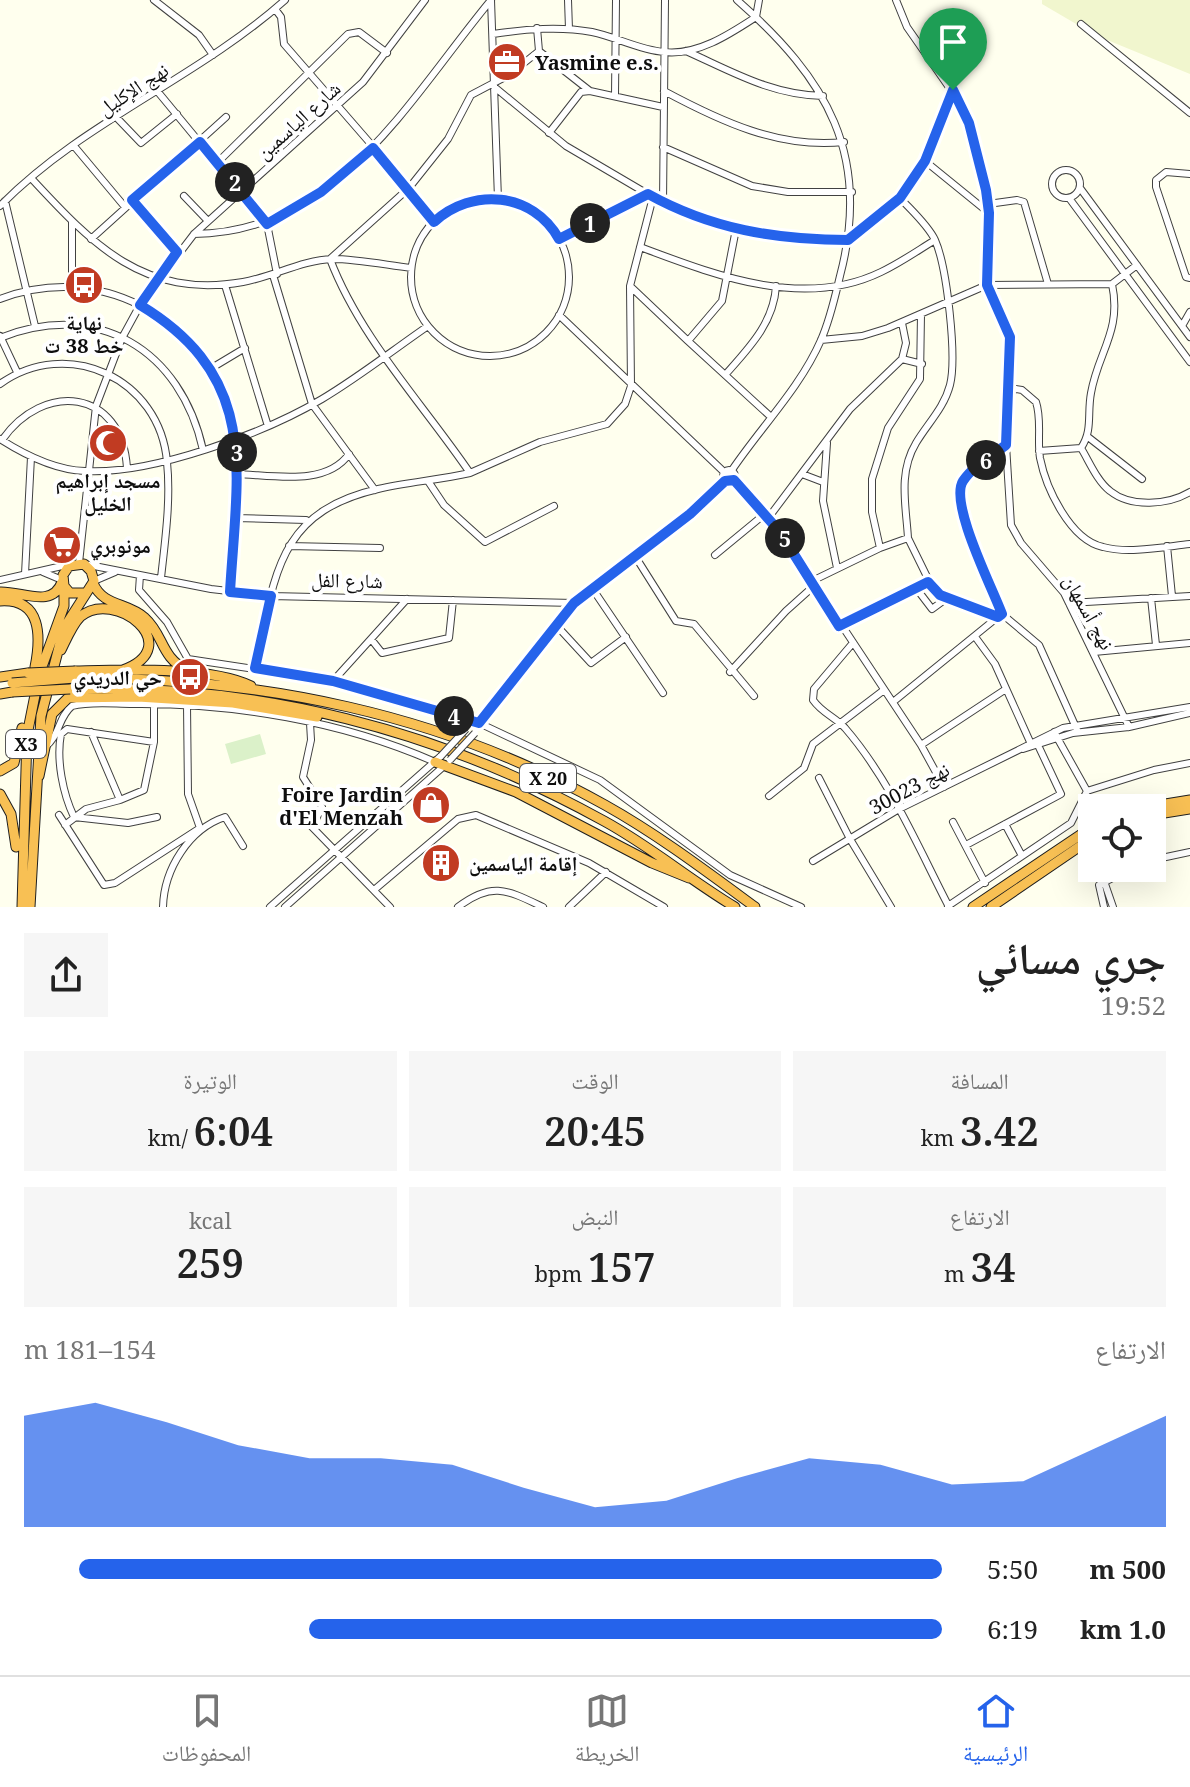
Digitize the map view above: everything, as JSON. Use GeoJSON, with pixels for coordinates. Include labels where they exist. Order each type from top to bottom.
{"type":"FeatureCollection","features":[{"type":"Feature","properties":{"kind":"highway"},"geometry":{"type":"LineString","coordinates":[[0,592],[45,598],[57,593],[65,570],[79,564],[91,571],[93,582],[107,601],[143,616],[172,661],[199,674]]}},
{"type":"Feature","properties":{"kind":"highway"},"geometry":{"type":"LineString","coordinates":[[63,583],[70,593],[85,593],[93,582]]}},
{"type":"Feature","properties":{"kind":"highway","name":"X3"},"geometry":{"type":"LineString","coordinates":[[22,907],[24,776],[33,695],[62,611],[63,583]]}},
{"type":"Feature","properties":{"kind":"highway","name":"X3"},"geometry":{"type":"LineString","coordinates":[[32,907],[33,799],[38,736],[51,667],[71,614],[85,593]]}},
{"type":"Feature","properties":{"kind":"highway"},"geometry":{"type":"LineString","coordinates":[[0,601],[21,604],[39,627],[33,695],[26,711],[14,763],[0,771]]}},
{"type":"Feature","properties":{"kind":"highway"},"geometry":{"type":"LineString","coordinates":[[51,667],[81,617],[105,609],[136,619],[148,636],[143,657],[123,670]]}},
{"type":"Feature","properties":{"kind":"highway"},"geometry":{"type":"LineString","coordinates":[[0,694],[7,680],[28,673],[75,675],[123,670],[236,679],[257,689]]}},
{"type":"Feature","properties":{"kind":"highway","name":"X 20"},"geometry":{"type":"LineString","coordinates":[[0,684],[7,680],[75,675],[128,678],[257,689],[393,717],[488,749],[604,804],[668,844],[755,907]]}},
{"type":"Feature","properties":{"kind":"highway","name":"X 20"},"geometry":{"type":"LineString","coordinates":[[7,680],[70,689],[204,694],[341,716],[395,729],[483,761],[604,821],[700,881],[735,907]]}},
{"type":"Feature","properties":{"kind":"highway"},"geometry":{"type":"LineString","coordinates":[[33,799],[56,707],[75,696],[233,703],[312,716],[341,716]]}},
{"type":"Feature","properties":{"kind":"highway"},"geometry":{"type":"LineString","coordinates":[[442,761],[516,792],[652,863],[700,881]]}},
{"type":"Feature","properties":{"kind":"highway"},"geometry":{"type":"LineString","coordinates":[[0,794],[15,827],[22,895]]}},
{"type":"Feature","properties":{"kind":"highway"},"geometry":{"type":"LineString","coordinates":[[1166,804],[1190,800]]}},
{"type":"Feature","properties":{"kind":"highway"},"geometry":{"type":"LineString","coordinates":[[1166,813],[1190,809]]}},
{"type":"Feature","properties":{"kind":"highway"},"geometry":{"type":"LineString","coordinates":[[973,907],[1078,836]]}},
{"type":"Feature","properties":{"kind":"highway"},"geometry":{"type":"LineString","coordinates":[[991,907],[1078,848]]}},
{"type":"Feature","properties":{"kind":"street"},"geometry":{"type":"LineString","coordinates":[[154,0],[199,35],[213,55]]}},
{"type":"Feature","properties":{"kind":"street","name":"نهج الإكليل"},"geometry":{"type":"LineString","coordinates":[[2,204],[74,146],[213,55],[285,0]]}},
{"type":"Feature","properties":{"kind":"street","name":"شارع الياسمين"},"geometry":{"type":"LineString","coordinates":[[79,564],[96,406],[122,338],[140,305],[177,252],[337,107],[387,53],[425,0]]}},
{"type":"Feature","properties":{"kind":"street"},"geometry":{"type":"LineString","coordinates":[[491,0],[498,199]]}},
{"type":"Feature","properties":{"kind":"street"},"geometry":{"type":"LineString","coordinates":[[194,234],[267,224],[321,192],[373,148],[491,0]]}},
{"type":"Feature","properties":{"kind":"street"},"geometry":{"type":"LineString","coordinates":[[568,0],[569,29]]}},
{"type":"Feature","properties":{"kind":"street"},"geometry":{"type":"LineString","coordinates":[[615,96],[616,0]]}},
{"type":"Feature","properties":{"kind":"street"},"geometry":{"type":"LineString","coordinates":[[663,203],[665,0]]}},
{"type":"Feature","properties":{"kind":"street"},"geometry":{"type":"LineString","coordinates":[[270,907],[475,733],[479,723],[574,603],[690,514],[725,481],[728,471],[771,417],[821,340],[848,240],[852,192],[844,142],[823,96],[793,56],[737,0]]}},
{"type":"Feature","properties":{"kind":"street"},"geometry":{"type":"LineString","coordinates":[[756,17],[759,0]]}},
{"type":"Feature","properties":{"kind":"street"},"geometry":{"type":"LineString","coordinates":[[896,0],[912,35],[953,90],[973,137],[989,213],[987,285]]}},
{"type":"Feature","properties":{"kind":"street"},"geometry":{"type":"LineString","coordinates":[[275,9],[281,17],[284,44],[409,188],[434,222]]}},
{"type":"Feature","properties":{"kind":"street"},"geometry":{"type":"LineString","coordinates":[[493,34],[537,28],[569,29],[664,52],[686,51],[715,40],[756,17]]}},
{"type":"Feature","properties":{"kind":"street"},"geometry":{"type":"LineString","coordinates":[[1081,24],[1190,113]]}},
{"type":"Feature","properties":{"kind":"street"},"geometry":{"type":"LineString","coordinates":[[537,28],[539,51],[590,91],[663,107]]}},
{"type":"Feature","properties":{"kind":"street"},"geometry":{"type":"LineString","coordinates":[[218,162],[354,31],[387,53]]}},
{"type":"Feature","properties":{"kind":"street"},"geometry":{"type":"LineString","coordinates":[[330,259],[409,188],[448,139],[471,95],[524,65],[539,51]]}},
{"type":"Feature","properties":{"kind":"street"},"geometry":{"type":"LineString","coordinates":[[686,51],[741,78],[783,93],[823,96]]}},
{"type":"Feature","properties":{"kind":"street"},"geometry":{"type":"LineString","coordinates":[[492,85],[586,160],[663,203],[765,237],[848,240],[900,198],[925,161],[953,90]]}},
{"type":"Feature","properties":{"kind":"street"},"geometry":{"type":"LineString","coordinates":[[549,133],[573,97],[590,91]]}},
{"type":"Feature","properties":{"kind":"street"},"geometry":{"type":"LineString","coordinates":[[664,91],[764,136],[811,144],[844,142]]}},
{"type":"Feature","properties":{"kind":"street"},"geometry":{"type":"LineString","coordinates":[[158,92],[267,224],[275,275],[312,404],[375,490]]}},
{"type":"Feature","properties":{"kind":"street"},"geometry":{"type":"LineString","coordinates":[[117,118],[141,143],[177,114]]}},
{"type":"Feature","properties":{"kind":"street"},"geometry":{"type":"LineString","coordinates":[[91,239],[226,117]]}},
{"type":"Feature","properties":{"kind":"street"},"geometry":{"type":"LineString","coordinates":[[74,146],[125,207]]}},
{"type":"Feature","properties":{"kind":"street"},"geometry":{"type":"LineString","coordinates":[[663,147],[752,186],[788,192],[852,192]]}},
{"type":"Feature","properties":{"kind":"street"},"geometry":{"type":"LineString","coordinates":[[925,161],[989,213]]}},
{"type":"Feature","properties":{"kind":"street"},"geometry":{"type":"LineString","coordinates":[[1190,337],[1080,188],[1080,180],[1073,172],[1057,174],[1053,189],[1060,197],[1069,198],[1190,362]]}},
{"type":"Feature","properties":{"kind":"street"},"geometry":{"type":"LineString","coordinates":[[1190,174],[1166,172],[1156,180],[1190,288]]}},
{"type":"Feature","properties":{"kind":"street"},"geometry":{"type":"LineString","coordinates":[[31,178],[91,239],[124,263],[157,280],[184,285],[225,285],[330,259],[411,268]]}},
{"type":"Feature","properties":{"kind":"street"},"geometry":{"type":"LineString","coordinates":[[1069,198],[1080,188]]}},
{"type":"Feature","properties":{"kind":"street"},"geometry":{"type":"LineString","coordinates":[[559,239],[650,195]]}},
{"type":"Feature","properties":{"kind":"street"},"geometry":{"type":"LineString","coordinates":[[235,518],[306,520],[375,490],[470,473],[540,442],[607,424],[625,404],[631,386],[630,286],[650,195]]}},
{"type":"Feature","properties":{"kind":"street"},"geometry":{"type":"LineString","coordinates":[[184,196],[208,221]]}},
{"type":"Feature","properties":{"kind":"street"},"geometry":{"type":"LineString","coordinates":[[900,198],[935,240],[947,300],[951,384],[906,467],[908,538],[928,582],[947,598],[1000,616],[1039,645],[1077,728]]}},
{"type":"Feature","properties":{"kind":"street"},"geometry":{"type":"LineString","coordinates":[[498,199],[532,210],[559,239],[569,277],[559,315],[532,343],[499,355],[464,351],[441,339],[428,326],[415,303],[411,268],[418,243],[434,222],[463,203],[498,199]]}},
{"type":"Feature","properties":{"kind":"street"},"geometry":{"type":"LineString","coordinates":[[132,200],[177,252]]}},
{"type":"Feature","properties":{"kind":"street"},"geometry":{"type":"LineString","coordinates":[[988,204],[1024,202],[1048,284]]}},
{"type":"Feature","properties":{"kind":"street"},"geometry":{"type":"LineString","coordinates":[[2,204],[35,326]]}},
{"type":"Feature","properties":{"kind":"street"},"geometry":{"type":"LineString","coordinates":[[72,222],[72,286]]}},
{"type":"Feature","properties":{"kind":"street"},"geometry":{"type":"LineString","coordinates":[[688,341],[720,305],[736,229]]}},
{"type":"Feature","properties":{"kind":"street"},"geometry":{"type":"LineString","coordinates":[[640,247],[727,279],[776,286],[838,286],[879,273],[935,240]]}},
{"type":"Feature","properties":{"kind":"street"},"geometry":{"type":"LineString","coordinates":[[330,259],[347,297],[385,356],[470,473]]}},
{"type":"Feature","properties":{"kind":"street"},"geometry":{"type":"LineString","coordinates":[[821,340],[862,336],[902,323],[947,300],[987,285],[1112,284],[1137,265]]}},
{"type":"Feature","properties":{"kind":"street"},"geometry":{"type":"LineString","coordinates":[[1081,448],[1088,437],[1091,394],[1113,327],[1112,284]]}},
{"type":"Feature","properties":{"kind":"street"},"geometry":{"type":"LineString","coordinates":[[225,285],[267,423]]}},
{"type":"Feature","properties":{"kind":"street","name":"نهج أسمهان"},"geometry":{"type":"LineString","coordinates":[[987,285],[1009,331],[1006,445],[1011,525],[1021,543],[1069,603],[1127,723]]}},
{"type":"Feature","properties":{"kind":"street"},"geometry":{"type":"LineString","coordinates":[[0,299],[27,289],[72,286],[102,290],[140,305],[177,330],[210,369],[237,437],[230,592]]}},
{"type":"Feature","properties":{"kind":"street"},"geometry":{"type":"LineString","coordinates":[[630,286],[771,417]]}},
{"type":"Feature","properties":{"kind":"street"},"geometry":{"type":"LineString","coordinates":[[725,375],[763,329],[773,307],[776,286]]}},
{"type":"Feature","properties":{"kind":"street"},"geometry":{"type":"LineString","coordinates":[[1182,326],[1190,312]]}},
{"type":"Feature","properties":{"kind":"street"},"geometry":{"type":"LineString","coordinates":[[880,548],[870,493],[874,467],[888,428],[914,392],[922,364],[921,314]]}},
{"type":"Feature","properties":{"kind":"street"},"geometry":{"type":"LineString","coordinates":[[559,315],[631,386],[728,471],[767,515],[921,745],[944,787]]}},
{"type":"Feature","properties":{"kind":"street"},"geometry":{"type":"LineString","coordinates":[[715,555],[767,515],[861,396],[902,359],[906,343],[902,323]]}},
{"type":"Feature","properties":{"kind":"street"},"geometry":{"type":"LineString","coordinates":[[17,372],[0,337],[35,326],[83,325],[122,338],[152,356],[183,393],[195,418],[203,450]]}},
{"type":"Feature","properties":{"kind":"street"},"geometry":{"type":"LineString","coordinates":[[127,468],[120,436],[96,406],[69,401],[47,403],[14,423],[1,440],[31,457],[87,472],[127,468],[167,462],[237,437],[312,404],[428,326]]}},
{"type":"Feature","properties":{"kind":"street"},"geometry":{"type":"LineString","coordinates":[[210,369],[245,348]]}},
{"type":"Feature","properties":{"kind":"street"},"geometry":{"type":"LineString","coordinates":[[902,359],[922,364]]}},
{"type":"Feature","properties":{"kind":"street"},"geometry":{"type":"LineString","coordinates":[[0,384],[17,372],[62,362],[108,372],[131,389],[151,413],[163,439],[167,462],[161,578]]}},
{"type":"Feature","properties":{"kind":"street"},"geometry":{"type":"LineString","coordinates":[[1009,388],[1022,390],[1036,402],[1039,451],[1045,478],[1057,503],[1086,538],[1103,548],[1190,544]]}},
{"type":"Feature","properties":{"kind":"street"},"geometry":{"type":"LineString","coordinates":[[1088,437],[1142,479]]}},
{"type":"Feature","properties":{"kind":"street"},"geometry":{"type":"LineString","coordinates":[[827,440],[823,482],[827,530],[837,568]]}},
{"type":"Feature","properties":{"kind":"street"},"geometry":{"type":"LineString","coordinates":[[1000,616],[958,503],[964,479],[1006,445]]}},
{"type":"Feature","properties":{"kind":"street"},"geometry":{"type":"LineString","coordinates":[[1039,451],[1081,448]]}},
{"type":"Feature","properties":{"kind":"street"},"geometry":{"type":"LineString","coordinates":[[1081,448],[1107,489],[1121,497],[1164,502],[1190,492]]}},
{"type":"Feature","properties":{"kind":"street"},"geometry":{"type":"LineString","coordinates":[[237,474],[313,475],[339,466],[349,454]]}},
{"type":"Feature","properties":{"kind":"street"},"geometry":{"type":"LineString","coordinates":[[25,574],[31,457]]}},
{"type":"Feature","properties":{"kind":"street"},"geometry":{"type":"LineString","coordinates":[[802,474],[823,482]]}},
{"type":"Feature","properties":{"kind":"street"},"geometry":{"type":"LineString","coordinates":[[725,481],[734,480]]}},
{"type":"Feature","properties":{"kind":"street"},"geometry":{"type":"LineString","coordinates":[[428,481],[444,505],[485,542],[554,506]]}},
{"type":"Feature","properties":{"kind":"street"},"geometry":{"type":"LineString","coordinates":[[255,668],[277,570],[306,520]]}},
{"type":"Feature","properties":{"kind":"street"},"geometry":{"type":"LineString","coordinates":[[730,672],[813,583],[837,568],[908,538]]}},
{"type":"Feature","properties":{"kind":"street"},"geometry":{"type":"LineString","coordinates":[[289,546],[380,548]]}},
{"type":"Feature","properties":{"kind":"street"},"geometry":{"type":"LineString","coordinates":[[1167,546],[1172,596]]}},
{"type":"Feature","properties":{"kind":"street"},"geometry":{"type":"LineString","coordinates":[[635,556],[676,621],[694,624],[730,672],[754,696]]}},
{"type":"Feature","properties":{"kind":"street"},"geometry":{"type":"LineString","coordinates":[[0,580],[79,564]]}},
{"type":"Feature","properties":{"kind":"street","name":"شارع الفل"},"geometry":{"type":"LineString","coordinates":[[79,564],[230,592],[271,596],[574,603]]}},
{"type":"Feature","properties":{"kind":"street"},"geometry":{"type":"LineString","coordinates":[[93,582],[122,571]]}},
{"type":"Feature","properties":{"kind":"street"},"geometry":{"type":"LineString","coordinates":[[40,572],[63,583]]}},
{"type":"Feature","properties":{"kind":"street"},"geometry":{"type":"LineString","coordinates":[[140,575],[139,590],[167,622],[188,659],[333,681],[479,723],[600,780],[730,875],[801,907]]}},
{"type":"Feature","properties":{"kind":"street"},"geometry":{"type":"LineString","coordinates":[[839,626],[928,582]]}},
{"type":"Feature","properties":{"kind":"street"},"geometry":{"type":"LineString","coordinates":[[592,588],[663,693]]}},
{"type":"Feature","properties":{"kind":"street"},"geometry":{"type":"LineString","coordinates":[[916,588],[932,609],[947,598]]}},
{"type":"Feature","properties":{"kind":"street"},"geometry":{"type":"LineString","coordinates":[[1069,603],[1190,597]]}},
{"type":"Feature","properties":{"kind":"street"},"geometry":{"type":"LineString","coordinates":[[1151,598],[1156,645]]}},
{"type":"Feature","properties":{"kind":"street"},"geometry":{"type":"LineString","coordinates":[[333,681],[407,599]]}},
{"type":"Feature","properties":{"kind":"street"},"geometry":{"type":"LineString","coordinates":[[371,639],[382,653],[449,638],[453,600]]}},
{"type":"Feature","properties":{"kind":"street"},"geometry":{"type":"LineString","coordinates":[[893,702],[1000,616]]}},
{"type":"Feature","properties":{"kind":"street"},"geometry":{"type":"LineString","coordinates":[[556,625],[591,663],[626,637]]}},
{"type":"Feature","properties":{"kind":"street"},"geometry":{"type":"LineString","coordinates":[[966,845],[1061,794],[976,638]]}},
{"type":"Feature","properties":{"kind":"street"},"geometry":{"type":"LineString","coordinates":[[1094,652],[1190,643]]}},
{"type":"Feature","properties":{"kind":"street"},"geometry":{"type":"LineString","coordinates":[[852,644],[812,691],[813,700],[823,713],[839,722],[899,809],[948,907],[1076,818],[1087,791]]}},
{"type":"Feature","properties":{"kind":"street"},"geometry":{"type":"LineString","coordinates":[[921,745],[1006,689]]}},
{"type":"Feature","properties":{"kind":"street"},"geometry":{"type":"LineString","coordinates":[[769,796],[804,768],[810,747],[884,690]]}},
{"type":"Feature","properties":{"kind":"street"},"geometry":{"type":"LineString","coordinates":[[65,825],[86,809],[120,800],[147,788],[154,742],[154,704]]}},
{"type":"Feature","properties":{"kind":"street"},"geometry":{"type":"LineString","coordinates":[[45,747],[54,739],[64,713],[72,706],[187,705],[310,723],[386,742],[442,761]]}},
{"type":"Feature","properties":{"kind":"street"},"geometry":{"type":"LineString","coordinates":[[187,705],[188,794],[200,828]]}},
{"type":"Feature","properties":{"kind":"street","name":"نهج 30023"},"geometry":{"type":"LineString","coordinates":[[1127,723],[1190,707]]}},
{"type":"Feature","properties":{"kind":"street","name":"نهج 30023"},"geometry":{"type":"LineString","coordinates":[[813,861],[899,809],[1055,735],[1077,728],[1190,713]]}},
{"type":"Feature","properties":{"kind":"street"},"geometry":{"type":"LineString","coordinates":[[310,723],[311,740],[303,777],[322,807],[311,824],[390,907]]}},
{"type":"Feature","properties":{"kind":"street"},"geometry":{"type":"LineString","coordinates":[[285,907],[442,761],[466,729],[479,723]]}},
{"type":"Feature","properties":{"kind":"street"},"geometry":{"type":"LineString","coordinates":[[74,817],[64,789],[61,734],[67,729],[154,742]]}},
{"type":"Feature","properties":{"kind":"street"},"geometry":{"type":"LineString","coordinates":[[91,732],[120,800]]}},
{"type":"Feature","properties":{"kind":"street"},"geometry":{"type":"LineString","coordinates":[[1055,735],[1087,791]]}},
{"type":"Feature","properties":{"kind":"street"},"geometry":{"type":"LineString","coordinates":[[1087,791],[1154,770],[1190,763]]}},
{"type":"Feature","properties":{"kind":"street"},"geometry":{"type":"LineString","coordinates":[[819,778],[850,839],[891,907]]}},
{"type":"Feature","properties":{"kind":"street"},"geometry":{"type":"LineString","coordinates":[[374,890],[451,824],[470,814],[535,838],[606,872],[664,907]]}},
{"type":"Feature","properties":{"kind":"street"},"geometry":{"type":"LineString","coordinates":[[59,815],[104,885],[115,883],[200,828],[225,817],[243,846]]}},
{"type":"Feature","properties":{"kind":"street"},"geometry":{"type":"LineString","coordinates":[[74,817],[128,823],[157,817]]}},
{"type":"Feature","properties":{"kind":"street"},"geometry":{"type":"LineString","coordinates":[[953,822],[985,883]]}},
{"type":"Feature","properties":{"kind":"street"},"geometry":{"type":"LineString","coordinates":[[1005,824],[1022,856]]}},
{"type":"Feature","properties":{"kind":"street"},"geometry":{"type":"LineString","coordinates":[[163,907],[170,872],[200,828]]}},
{"type":"Feature","properties":{"kind":"street"},"geometry":{"type":"LineString","coordinates":[[1166,857],[1190,852]]}},
{"type":"Feature","properties":{"kind":"street"},"geometry":{"type":"LineString","coordinates":[[569,907],[606,872]]}},
{"type":"Feature","properties":{"kind":"street"},"geometry":{"type":"LineString","coordinates":[[1102,883],[1104,907]]}},
{"type":"Feature","properties":{"kind":"street"},"geometry":{"type":"LineString","coordinates":[[1102,883],[1113,907]]}},
{"type":"Feature","properties":{"kind":"street"},"geometry":{"type":"LineString","coordinates":[[458,907],[480,892],[495,889],[543,907]]}},
{"type":"Feature","properties":{"kind":"street"},"geometry":{"type":"LineString","coordinates":[[649,907],[655,901]]}},
{"type":"Feature","properties":{"kind":"green space"},"geometry":{"type":"Polygon","coordinates":[[[1042,0],[1190,0],[1190,74],[1095,35],[1042,4],[1042,0]]]}},
{"type":"Feature","properties":{"kind":"green space"},"geometry":{"type":"Polygon","coordinates":[[[260,734],[266,754],[231,764],[225,744],[260,734]]]}},
{"type":"Feature","properties":{"kind":"place","name":"Yasmine e.s."},"geometry":{"type":"Point","coordinates":[507,62]}},
{"type":"Feature","properties":{"kind":"place","name":"نهاية خط 38 ت"},"geometry":{"type":"Point","coordinates":[84,285]}},
{"type":"Feature","properties":{"kind":"place","name":"مسجد إبراهيم الخليل"},"geometry":{"type":"Point","coordinates":[108,443]}},
{"type":"Feature","properties":{"kind":"place","name":"مونوبري"},"geometry":{"type":"Point","coordinates":[62,545]}},
{"type":"Feature","properties":{"kind":"place","name":"حي الدريدي"},"geometry":{"type":"Point","coordinates":[190,677]}},
{"type":"Feature","properties":{"kind":"place","name":"Foire Jardin d'El Menzah"},"geometry":{"type":"Point","coordinates":[431,805]}},
{"type":"Feature","properties":{"kind":"place","name":"إقامة الياسمين"},"geometry":{"type":"Point","coordinates":[441,863]}},
{"type":"Feature","properties":{"kind":"route"},"geometry":{"type":"LineString","coordinates":[[953,90],[969,123],[986,190],[989,213],[987,285],[1008,325],[1010,337],[1006,445],[975,467],[964,479],[958,494],[960,512],[1002,614],[998,617],[940,595],[928,582],[839,626],[780,532],[734,480],[725,481],[690,514],[574,603],[479,723],[333,681],[255,668],[271,596],[230,592],[237,437],[230,414],[210,369],[187,339],[140,305],[177,252],[132,200],[200,142],[267,224],[321,192],[373,148],[434,222],[447,210],[463,203],[498,199],[532,210],[559,239],[648,194],[698,218],[765,237],[848,240],[900,198],[925,161],[953,90]]}}]}
